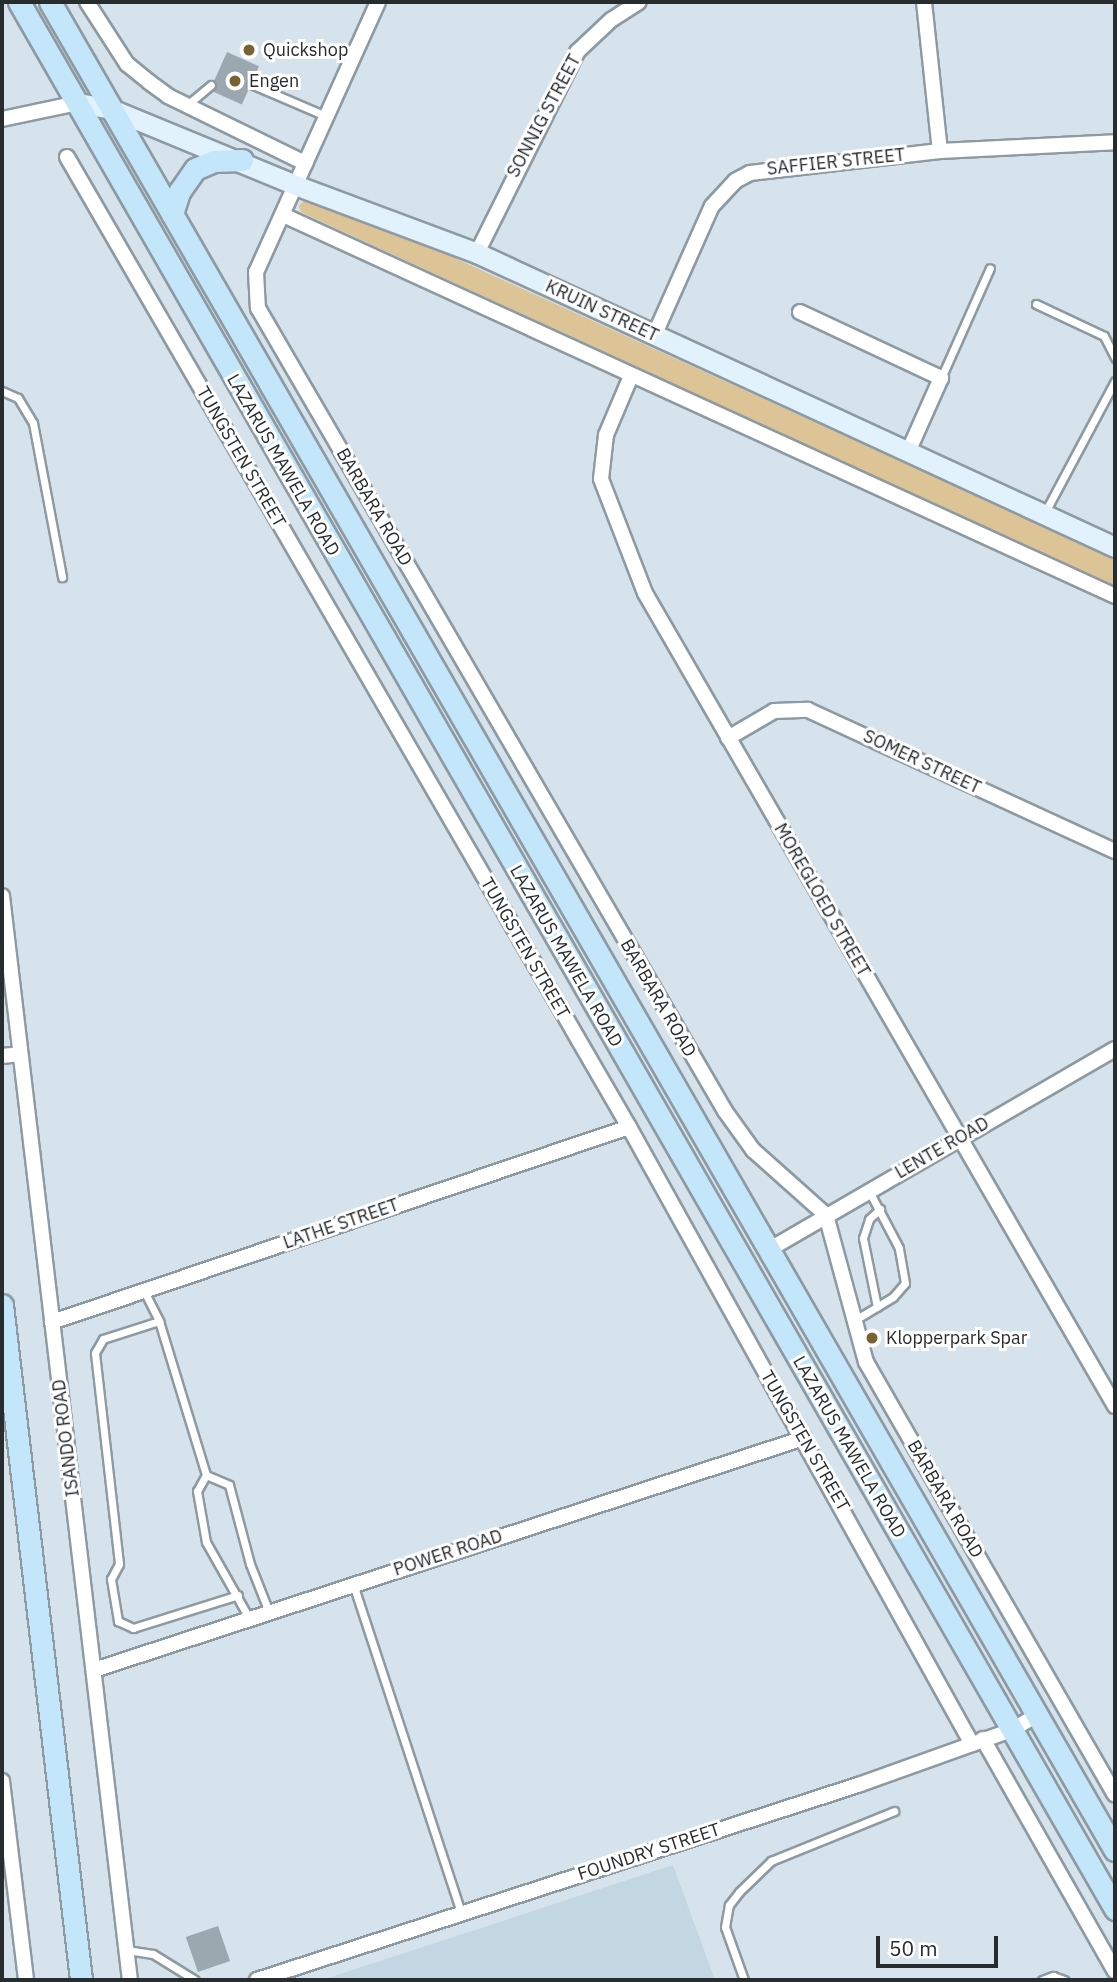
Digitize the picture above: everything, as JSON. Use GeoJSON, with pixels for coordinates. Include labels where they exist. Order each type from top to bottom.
{"type":"FeatureCollection","features":[{"type":"Feature","properties":{"kind":"main road","name":"LAZARUS MAWELA ROAD"},"geometry":{"type":"LineString","coordinates":[[19,2],[1115,1909]]}},
{"type":"Feature","properties":{"kind":"main road","name":"LAZARUS MAWELA ROAD"},"geometry":{"type":"LineString","coordinates":[[50,2],[1115,1850]]}},
{"type":"Feature","properties":{"kind":"main road","name":"KRUIN STREET"},"geometry":{"type":"LineString","coordinates":[[78,103],[111,109],[242,160],[295,185],[477,253],[1115,547]]}},
{"type":"Feature","properties":{"kind":"main road"},"geometry":{"type":"LineString","coordinates":[[172,214],[178,192],[195,169],[214,161],[242,160]]}},
{"type":"Feature","properties":{"kind":"main road"},"geometry":{"type":"LineString","coordinates":[[770,1249],[769,1285],[791,1346]]}},
{"type":"Feature","properties":{"kind":"main road"},"geometry":{"type":"LineString","coordinates":[[2,1305],[80,1980]]}},
{"type":"Feature","properties":{"kind":"street"},"geometry":{"type":"LineString","coordinates":[[87,2],[127,64],[168,96],[305,163]]}},
{"type":"Feature","properties":{"kind":"street","name":"BARBARA ROAD"},"geometry":{"type":"LineString","coordinates":[[378,2],[256,272],[258,308],[725,1111],[753,1150],[826,1215],[853,1321],[871,1373],[1115,1795]]}},
{"type":"Feature","properties":{"kind":"street","name":"SONNIG STREET"},"geometry":{"type":"LineString","coordinates":[[477,253],[570,63],[596,32],[639,2]]}},
{"type":"Feature","properties":{"kind":"street"},"geometry":{"type":"LineString","coordinates":[[924,2],[940,151]]}},
{"type":"Feature","properties":{"kind":"street"},"geometry":{"type":"LineString","coordinates":[[2,119],[78,103]]}},
{"type":"Feature","properties":{"kind":"street","name":"SAFFIER STREET"},"geometry":{"type":"LineString","coordinates":[[654,336],[704,220],[735,181],[757,171],[940,151],[1115,142]]}},
{"type":"Feature","properties":{"kind":"street","name":"TUNGSTEN STREET"},"geometry":{"type":"LineString","coordinates":[[67,157],[629,1127],[675,1216],[978,1742],[1115,1971]]}},
{"type":"Feature","properties":{"kind":"street"},"geometry":{"type":"LineString","coordinates":[[283,215],[1115,596]]}},
{"type":"Feature","properties":{"kind":"street"},"geometry":{"type":"LineString","coordinates":[[800,312],[941,378],[908,452]]}},
{"type":"Feature","properties":{"kind":"street","name":"MOREGLOED STREET"},"geometry":{"type":"LineString","coordinates":[[631,376],[603,446],[601,479],[606,500],[645,593],[1115,1406]]}},
{"type":"Feature","properties":{"kind":"street","name":"SOMER STREET"},"geometry":{"type":"LineString","coordinates":[[728,738],[774,711],[808,710],[1115,851]]}},
{"type":"Feature","properties":{"kind":"street","name":"ISANDO ROAD"},"geometry":{"type":"LineString","coordinates":[[2,896],[130,1980]]}},
{"type":"Feature","properties":{"kind":"street","name":"LENTE ROAD"},"geometry":{"type":"LineString","coordinates":[[770,1249],[1115,1049]]}},
{"type":"Feature","properties":{"kind":"street"},"geometry":{"type":"LineString","coordinates":[[2,1056],[20,1054]]}},
{"type":"Feature","properties":{"kind":"street","name":"LATHE STREET"},"geometry":{"type":"LineString","coordinates":[[52,1322],[629,1127]]}},
{"type":"Feature","properties":{"kind":"street","name":"POWER ROAD"},"geometry":{"type":"LineString","coordinates":[[93,1670],[804,1438]]}},
{"type":"Feature","properties":{"kind":"street","name":"FOUNDRY STREET"},"geometry":{"type":"LineString","coordinates":[[257,1980],[978,1742],[1012,1730],[1037,1715]]}},
{"type":"Feature","properties":{"kind":"street"},"geometry":{"type":"LineString","coordinates":[[2,1781],[26,1980]]}},
{"type":"Feature","properties":{"kind":"lane"},"geometry":{"type":"LineString","coordinates":[[251,84],[326,116]]}},
{"type":"Feature","properties":{"kind":"lane"},"geometry":{"type":"LineString","coordinates":[[187,105],[211,85]]}},
{"type":"Feature","properties":{"kind":"lane"},"geometry":{"type":"LineString","coordinates":[[941,378],[990,268]]}},
{"type":"Feature","properties":{"kind":"lane"},"geometry":{"type":"LineString","coordinates":[[1036,304],[1104,336],[1115,358]]}},
{"type":"Feature","properties":{"kind":"lane"},"geometry":{"type":"LineString","coordinates":[[1044,514],[1115,381]]}},
{"type":"Feature","properties":{"kind":"lane"},"geometry":{"type":"LineString","coordinates":[[2,391],[18,398],[33,423],[62,577]]}},
{"type":"Feature","properties":{"kind":"lane"},"geometry":{"type":"LineString","coordinates":[[853,1321],[877,1307],[905,1283],[899,1248],[869,1190]]}},
{"type":"Feature","properties":{"kind":"lane"},"geometry":{"type":"LineString","coordinates":[[877,1307],[863,1238],[869,1219],[880,1209]]}},
{"type":"Feature","properties":{"kind":"lane"},"geometry":{"type":"LineString","coordinates":[[144,1291],[159,1321],[206,1475],[197,1491],[206,1542],[215,1564],[238,1595],[249,1618]]}},
{"type":"Feature","properties":{"kind":"lane"},"geometry":{"type":"LineString","coordinates":[[159,1321],[103,1339],[95,1353],[119,1564],[111,1579],[118,1621],[126,1628],[238,1595]]}},
{"type":"Feature","properties":{"kind":"lane"},"geometry":{"type":"LineString","coordinates":[[206,1475],[229,1485],[253,1573],[269,1612]]}},
{"type":"Feature","properties":{"kind":"lane"},"geometry":{"type":"LineString","coordinates":[[353,1584],[461,1912]]}},
{"type":"Feature","properties":{"kind":"lane"},"geometry":{"type":"LineString","coordinates":[[744,1980],[725,1927],[729,1905],[739,1892],[771,1861],[894,1811]]}},
{"type":"Feature","properties":{"kind":"lane"},"geometry":{"type":"LineString","coordinates":[[126,1950],[153,1954],[195,1980]]}},
{"type":"Feature","properties":{"kind":"lane"},"geometry":{"type":"LineString","coordinates":[[1042,1980],[1054,1976],[1064,1980]]}},
{"type":"Feature","properties":{"kind":"shaded area"},"geometry":{"type":"Polygon","coordinates":[[[305,199],[369,219],[1115,559],[1115,587],[301,212],[299,206],[305,199]]]}},
{"type":"Feature","properties":{"kind":"shaded area"},"geometry":{"type":"Polygon","coordinates":[[[673,1865],[715,1980],[322,1980],[673,1865]]]}},
{"type":"Feature","properties":{"kind":"building"},"geometry":{"type":"Polygon","coordinates":[[[227,52],[259,66],[242,105],[210,90],[227,52]]]}},
{"type":"Feature","properties":{"kind":"building"},"geometry":{"type":"Polygon","coordinates":[[[218,1926],[230,1961],[198,1972],[186,1937],[218,1926]]]}},
{"type":"Feature","properties":{"kind":"place","name":"Quickshop"},"geometry":{"type":"Point","coordinates":[249,50]}},
{"type":"Feature","properties":{"kind":"place","name":"Engen"},"geometry":{"type":"Point","coordinates":[235,81]}},
{"type":"Feature","properties":{"kind":"place","name":"Klopperpark Spar"},"geometry":{"type":"Point","coordinates":[872,1338]}}]}
